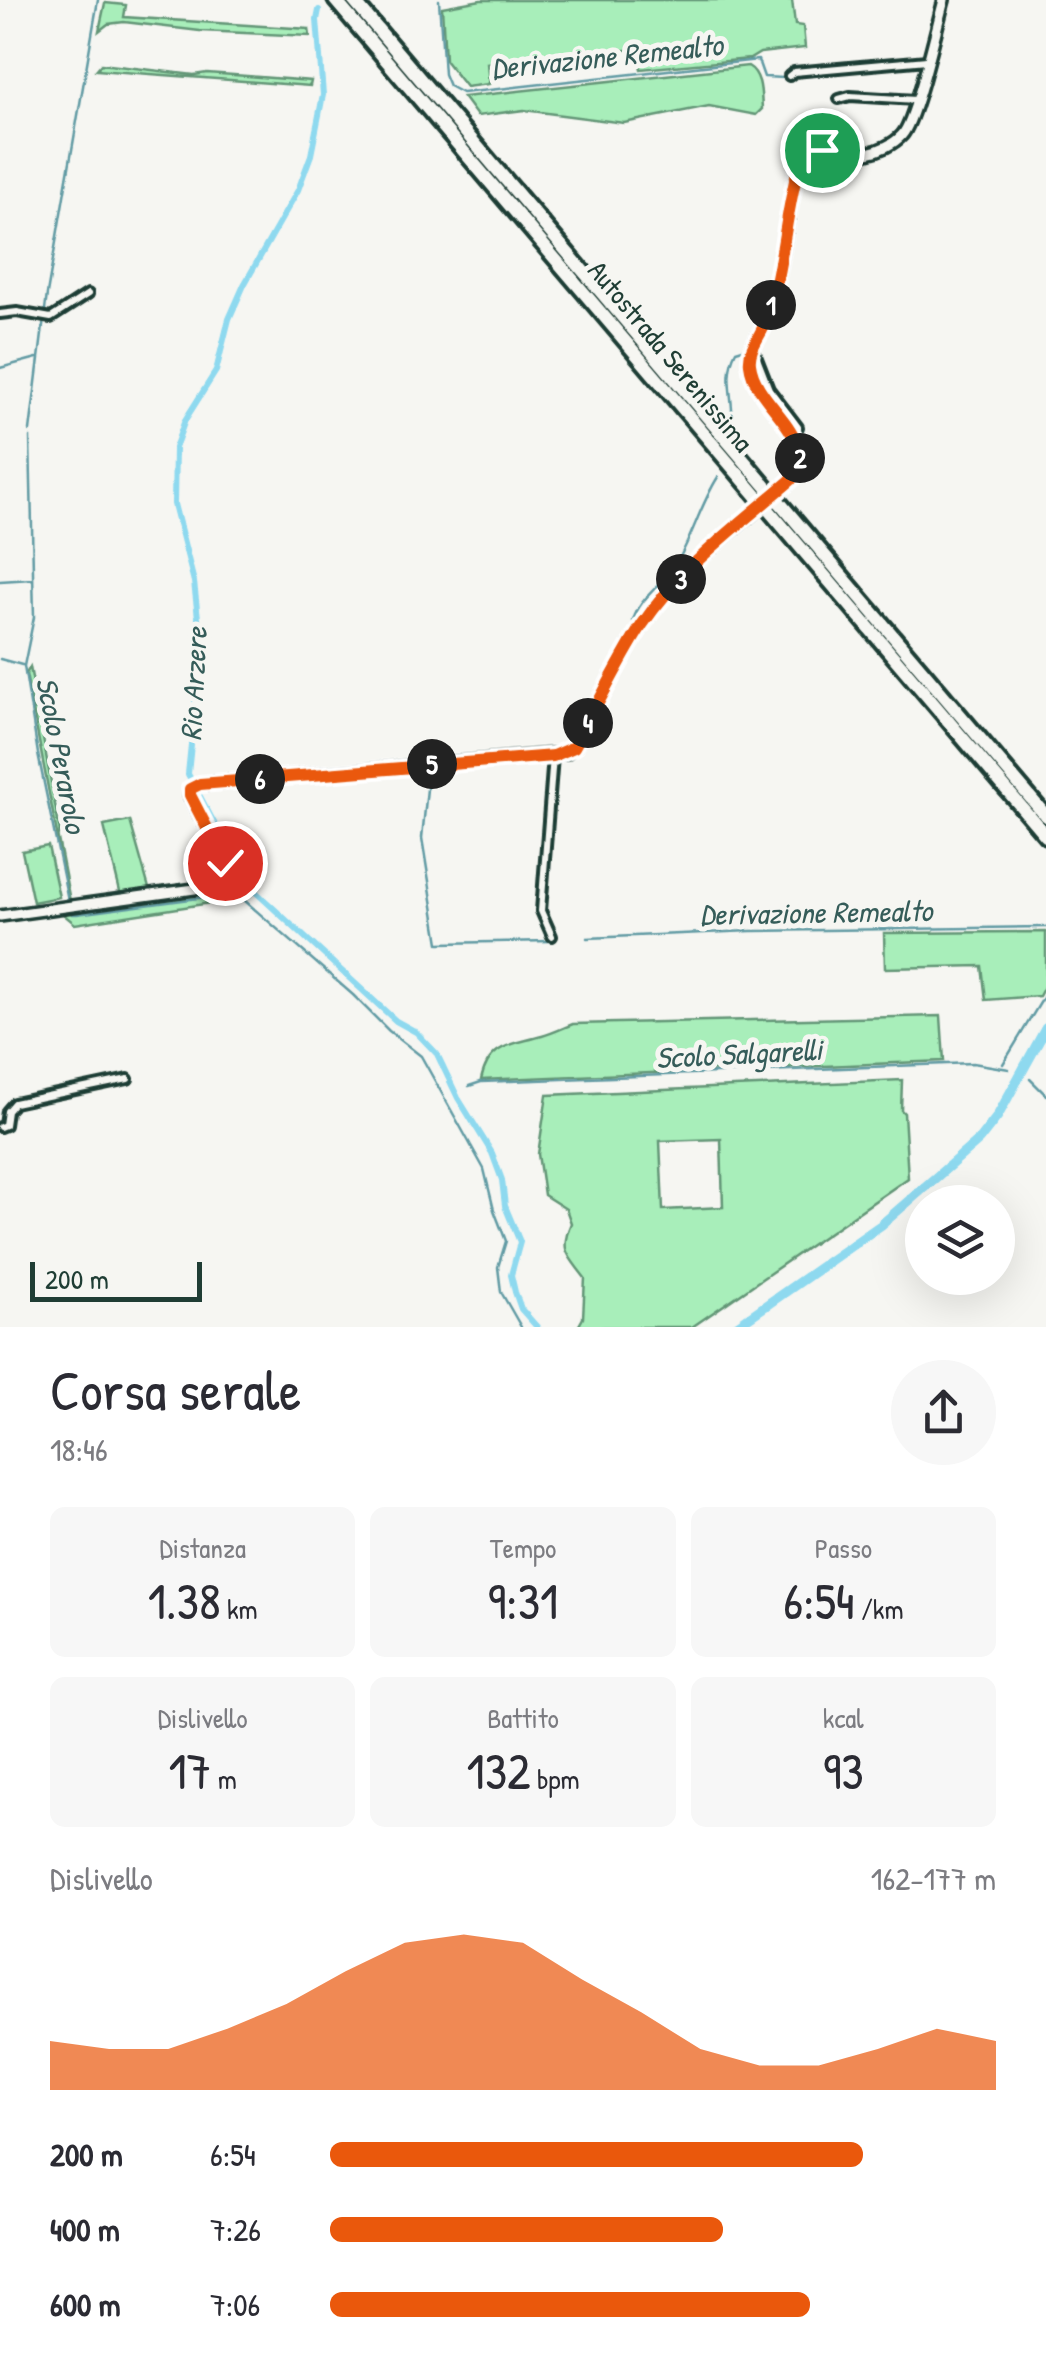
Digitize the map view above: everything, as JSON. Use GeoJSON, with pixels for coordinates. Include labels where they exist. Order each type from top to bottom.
{"type":"FeatureCollection","features":[{"type":"Feature","properties":{"kind":"highway","name":"Autostrada Serenissima"},"geometry":{"type":"LineString","coordinates":[[335,0],[1046,836]]}},
{"type":"Feature","properties":{"kind":"highway","name":"Autostrada Serenissima"},"geometry":{"type":"LineString","coordinates":[[352,0],[1046,816]]}},
{"type":"Feature","properties":{"kind":"street"},"geometry":{"type":"LineString","coordinates":[[0,916],[223,882],[228,874],[225,863],[190,798],[194,787],[553,756],[574,747],[642,626],[664,597],[696,562],[791,480],[800,467],[796,441],[755,380],[750,366],[752,347],[772,303],[800,161],[819,150],[867,153],[887,146],[906,129],[944,0]]}},
{"type":"Feature","properties":{"kind":"street"},"geometry":{"type":"LineString","coordinates":[[789,76],[794,72],[927,60]]}},
{"type":"Feature","properties":{"kind":"street"},"geometry":{"type":"LineString","coordinates":[[838,99],[850,96],[916,100]]}},
{"type":"Feature","properties":{"kind":"street"},"geometry":{"type":"LineString","coordinates":[[0,314],[17,312],[51,318],[88,294]]}},
{"type":"Feature","properties":{"kind":"street"},"geometry":{"type":"LineString","coordinates":[[752,347],[769,388],[798,427]]}},
{"type":"Feature","properties":{"kind":"street"},"geometry":{"type":"LineString","coordinates":[[552,936],[541,911],[553,756]]}},
{"type":"Feature","properties":{"kind":"street"},"geometry":{"type":"LineString","coordinates":[[0,1127],[5,1126],[7,1111],[14,1104],[128,1078]]}},
{"type":"Feature","properties":{"kind":"green space"},"geometry":{"type":"Polygon","coordinates":[[[481,0],[792,0],[795,25],[803,26],[805,48],[760,53],[750,59],[641,69],[637,49],[487,63],[489,84],[466,87],[445,60],[442,7],[481,0]]]}},
{"type":"Feature","properties":{"kind":"green space"},"geometry":{"type":"Polygon","coordinates":[[[105,3],[126,5],[124,17],[309,29],[310,36],[200,31],[124,22],[108,24],[99,31],[105,3]]]}},
{"type":"Feature","properties":{"kind":"green space"},"geometry":{"type":"Polygon","coordinates":[[[101,64],[194,75],[311,81],[310,86],[96,70],[101,64]]]}},
{"type":"Feature","properties":{"kind":"green space"},"geometry":{"type":"Polygon","coordinates":[[[748,66],[760,85],[762,109],[756,115],[709,106],[624,123],[524,110],[477,116],[463,97],[748,66]]]}},
{"type":"Feature","properties":{"kind":"green space"},"geometry":{"type":"Polygon","coordinates":[[[30,667],[60,832],[57,836],[26,674],[30,667]]]}},
{"type":"Feature","properties":{"kind":"green space"},"geometry":{"type":"Polygon","coordinates":[[[130,821],[150,892],[121,896],[104,826],[130,821]]]}},
{"type":"Feature","properties":{"kind":"green space"},"geometry":{"type":"Polygon","coordinates":[[[48,846],[59,897],[33,902],[22,851],[48,846]]]}},
{"type":"Feature","properties":{"kind":"green space"},"geometry":{"type":"Polygon","coordinates":[[[226,886],[230,900],[75,924],[62,913],[0,920],[226,886]]]}},
{"type":"Feature","properties":{"kind":"green space"},"geometry":{"type":"Polygon","coordinates":[[[1046,932],[1046,983],[1039,996],[986,1000],[982,966],[885,968],[884,933],[1046,932]]]}},
{"type":"Feature","properties":{"kind":"green space"},"geometry":{"type":"Polygon","coordinates":[[[941,1016],[944,1061],[481,1080],[496,1052],[573,1024],[941,1016]]]}},
{"type":"Feature","properties":{"kind":"green space"},"geometry":{"type":"Polygon","coordinates":[[[902,1080],[908,1178],[692,1327],[578,1327],[583,1318],[585,1278],[567,1252],[571,1223],[566,1209],[544,1195],[538,1154],[547,1095],[902,1080]],[[721,1139],[660,1141],[663,1210],[723,1207],[721,1139]]]}},
{"type":"Feature","properties":{"kind":"waterway","name":"Scolo Perarolo"},"geometry":{"type":"LineString","coordinates":[[30,431],[47,294],[98,0]]}},
{"type":"Feature","properties":{"kind":"waterway","name":"Derivazione Remealto"},"geometry":{"type":"LineString","coordinates":[[439,0],[444,74],[449,86],[462,93],[758,60],[764,77],[784,78]]}},
{"type":"Feature","properties":{"kind":"waterway","name":"Rio Arzere"},"geometry":{"type":"LineString","coordinates":[[319,10],[323,95],[311,155],[298,190],[244,285],[229,319],[216,371],[185,420],[175,448],[174,504],[194,582],[201,645],[188,774],[246,883],[437,1054],[458,1098],[492,1153],[502,1180],[505,1206],[520,1242],[511,1275],[515,1292],[521,1309],[537,1327]]}},
{"type":"Feature","properties":{"kind":"waterway","name":"Derivazione Remealto"},"geometry":{"type":"LineString","coordinates":[[795,204],[801,172]]}},
{"type":"Feature","properties":{"kind":"waterway","name":"Derivazione Remealto"},"geometry":{"type":"LineString","coordinates":[[767,330],[773,322],[777,300]]}},
{"type":"Feature","properties":{"kind":"waterway","name":"Derivazione Remealto"},"geometry":{"type":"LineString","coordinates":[[732,426],[730,370],[736,351],[746,348]]}},
{"type":"Feature","properties":{"kind":"waterway"},"geometry":{"type":"LineString","coordinates":[[0,368],[37,358]]}},
{"type":"Feature","properties":{"kind":"waterway","name":"Scolo Perarolo"},"geometry":{"type":"LineString","coordinates":[[30,437],[34,617],[24,666],[68,900]]}},
{"type":"Feature","properties":{"kind":"waterway","name":"Derivazione Remealto"},"geometry":{"type":"LineString","coordinates":[[633,621],[641,605],[676,564],[718,477]]}},
{"type":"Feature","properties":{"kind":"waterway"},"geometry":{"type":"LineString","coordinates":[[0,581],[32,579]]}},
{"type":"Feature","properties":{"kind":"waterway","name":"Derivazione Remealto"},"geometry":{"type":"LineString","coordinates":[[572,742],[633,628]]}},
{"type":"Feature","properties":{"kind":"waterway"},"geometry":{"type":"LineString","coordinates":[[0,659],[22,665]]}},
{"type":"Feature","properties":{"kind":"waterway","name":"Derivazione Remealto"},"geometry":{"type":"LineString","coordinates":[[430,759],[492,755]]}},
{"type":"Feature","properties":{"kind":"waterway","name":"Derivazione Remealto"},"geometry":{"type":"LineString","coordinates":[[429,769],[422,838],[439,943],[552,941]]}},
{"type":"Feature","properties":{"kind":"waterway","name":"Scolo Perarolo"},"geometry":{"type":"LineString","coordinates":[[69,909],[77,914],[236,893],[421,1056],[484,1169],[506,1241],[498,1267],[501,1292],[521,1327]]}},
{"type":"Feature","properties":{"kind":"waterway","name":"Derivazione Remealto"},"geometry":{"type":"LineString","coordinates":[[587,938],[751,931],[1046,927]]}},
{"type":"Feature","properties":{"kind":"waterway","name":"Derivazione Remealto"},"geometry":{"type":"LineString","coordinates":[[1003,1064],[1046,993]]}},
{"type":"Feature","properties":{"kind":"waterway"},"geometry":{"type":"LineString","coordinates":[[735,1327],[881,1225],[979,1140],[997,1117],[1046,1028]]}},
{"type":"Feature","properties":{"kind":"waterway","name":"Scolo Salgarelli"},"geometry":{"type":"LineString","coordinates":[[469,1086],[481,1082],[973,1063],[1009,1069]]}},
{"type":"Feature","properties":{"kind":"waterway"},"geometry":{"type":"LineString","coordinates":[[1030,1079],[1046,1095]]}},
{"type":"Feature","properties":{"kind":"route"},"geometry":{"type":"LineString","coordinates":[[225,863],[189,793],[200,784],[553,756],[574,747],[642,626],[664,597],[696,562],[791,480],[800,467],[796,441],[755,380],[750,355],[772,303],[800,161],[822,150]]}}]}
